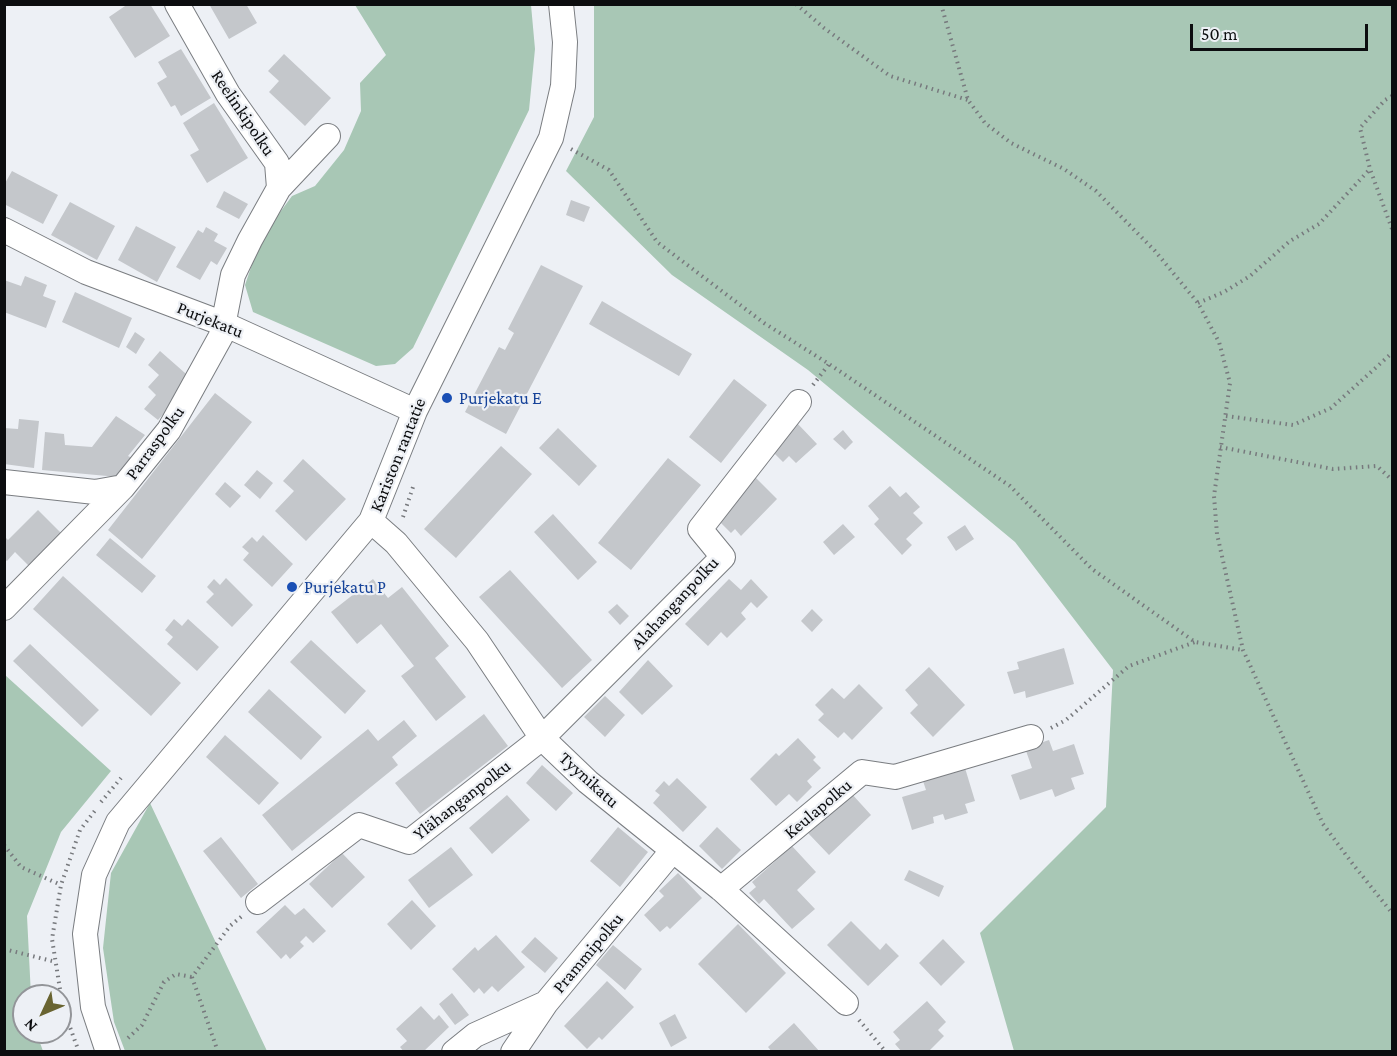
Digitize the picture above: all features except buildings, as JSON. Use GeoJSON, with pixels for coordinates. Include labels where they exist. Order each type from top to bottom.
{"type":"FeatureCollection","features":[{"type":"Feature","properties":{"kind":"street","name":"Reelinkipolku"},"geometry":{"type":"LineString","coordinates":[[177,4],[228,94],[277,163],[279,188]]}},
{"type":"Feature","properties":{"kind":"street","name":"Kariston rantatie"},"geometry":{"type":"LineString","coordinates":[[115,1048],[93,1007],[85,934],[94,875],[118,822],[371,521],[415,411],[551,138],[563,86],[565,42],[561,4]]}},
{"type":"Feature","properties":{"kind":"street"},"geometry":{"type":"LineString","coordinates":[[224,324],[233,275],[250,240],[279,188],[328,136]]}},
{"type":"Feature","properties":{"kind":"street","name":"Purjekatu"},"geometry":{"type":"LineString","coordinates":[[4,230],[86,272],[224,324],[415,411]]}},
{"type":"Feature","properties":{"kind":"street","name":"Parraspolku"},"geometry":{"type":"LineString","coordinates":[[4,482],[95,492],[123,487],[169,430],[221,336],[224,324]]}},
{"type":"Feature","properties":{"kind":"street","name":"Alahanganpolku"},"geometry":{"type":"LineString","coordinates":[[542,738],[723,557],[700,530],[799,402]]}},
{"type":"Feature","properties":{"kind":"street"},"geometry":{"type":"LineString","coordinates":[[4,608],[123,487]]}},
{"type":"Feature","properties":{"kind":"street","name":"Tyynikatu"},"geometry":{"type":"LineString","coordinates":[[371,521],[396,543],[477,641],[542,738],[588,782],[722,889],[846,1003]]}},
{"type":"Feature","properties":{"kind":"street","name":"Keulapolku"},"geometry":{"type":"LineString","coordinates":[[722,889],[862,772],[895,777],[1031,737]]}},
{"type":"Feature","properties":{"kind":"street","name":"Ylähanganpolku"},"geometry":{"type":"LineString","coordinates":[[258,902],[359,825],[409,842],[542,738]]}},
{"type":"Feature","properties":{"kind":"street","name":"Prammipolku"},"geometry":{"type":"LineString","coordinates":[[454,1052],[475,1035],[546,1003],[673,850]]}},
{"type":"Feature","properties":{"kind":"street"},"geometry":{"type":"LineString","coordinates":[[513,1052],[546,1003]]}},
{"type":"Feature","properties":{"kind":"path"},"geometry":{"type":"LineString","coordinates":[[796,4],[824,28],[890,76],[968,100]]}},
{"type":"Feature","properties":{"kind":"path"},"geometry":{"type":"LineString","coordinates":[[941,4],[968,100],[985,123],[1011,143],[1064,169],[1096,191],[1155,251],[1198,303],[1219,342],[1230,383],[1214,496],[1217,534],[1243,650],[1323,824],[1392,913]]}},
{"type":"Feature","properties":{"kind":"path"},"geometry":{"type":"LineString","coordinates":[[1392,96],[1385,100],[1360,128],[1370,169],[1392,229]]}},
{"type":"Feature","properties":{"kind":"path"},"geometry":{"type":"LineString","coordinates":[[569,148],[609,170],[657,242],[764,323],[1010,486],[1092,569],[1195,642],[1243,650]]}},
{"type":"Feature","properties":{"kind":"path"},"geometry":{"type":"LineString","coordinates":[[1198,303],[1224,292],[1250,276],[1290,241],[1319,224],[1370,169]]}},
{"type":"Feature","properties":{"kind":"path"},"geometry":{"type":"LineString","coordinates":[[1226,416],[1293,425],[1331,408],[1392,353]]}},
{"type":"Feature","properties":{"kind":"path"},"geometry":{"type":"LineString","coordinates":[[1220,447],[1333,469],[1377,466],[1392,480]]}},
{"type":"Feature","properties":{"kind":"path"},"geometry":{"type":"LineString","coordinates":[[1031,737],[1066,720],[1129,666],[1195,642]]}},
{"type":"Feature","properties":{"kind":"path"},"geometry":{"type":"LineString","coordinates":[[79,1052],[63,1008],[52,939],[61,885],[81,830],[107,793],[123,776]]}},
{"type":"Feature","properties":{"kind":"path"},"geometry":{"type":"LineString","coordinates":[[4,845],[21,867],[61,885]]}},
{"type":"Feature","properties":{"kind":"path"},"geometry":{"type":"LineString","coordinates":[[192,977],[230,926],[258,902]]}},
{"type":"Feature","properties":{"kind":"path"},"geometry":{"type":"LineString","coordinates":[[4,949],[56,962]]}},
{"type":"Feature","properties":{"kind":"path"},"geometry":{"type":"LineString","coordinates":[[115,1048],[142,1025],[164,982],[176,974],[192,977]]}},
{"type":"Feature","properties":{"kind":"path"},"geometry":{"type":"LineString","coordinates":[[192,977],[218,1052]]}},
{"type":"Feature","properties":{"kind":"path"},"geometry":{"type":"LineString","coordinates":[[846,1003],[886,1052]]}},
{"type":"Feature","properties":{"kind":"green space"},"geometry":{"type":"Polygon","coordinates":[[[355,5],[531,5],[535,49],[529,110],[413,348],[395,364],[376,366],[253,312],[245,285],[261,238],[292,196],[315,186],[344,150],[361,111],[360,83],[386,55],[355,5]]]}},
{"type":"Feature","properties":{"kind":"green space"},"geometry":{"type":"Polygon","coordinates":[[[594,5],[1392,5],[1392,1051],[1014,1051],[980,933],[1106,807],[1113,670],[1015,542],[808,370],[672,275],[566,171],[594,117],[594,5]]]}},
{"type":"Feature","properties":{"kind":"green space"},"geometry":{"type":"Polygon","coordinates":[[[5,675],[111,771],[61,832],[27,916],[30,984],[12,984],[12,1044],[40,1044],[43,1051],[5,1051],[5,675]]]}},
{"type":"Feature","properties":{"kind":"green space"},"geometry":{"type":"Polygon","coordinates":[[[150,803],[267,1051],[125,1051],[114,1022],[103,948],[111,873],[150,803]]]}},
{"type":"Feature","properties":{"kind":"place","name":"Purjekatu E"},"geometry":{"type":"Point","coordinates":[447,398]}},
{"type":"Feature","properties":{"kind":"place","name":"Purjekatu P"},"geometry":{"type":"Point","coordinates":[292,587]}}]}
